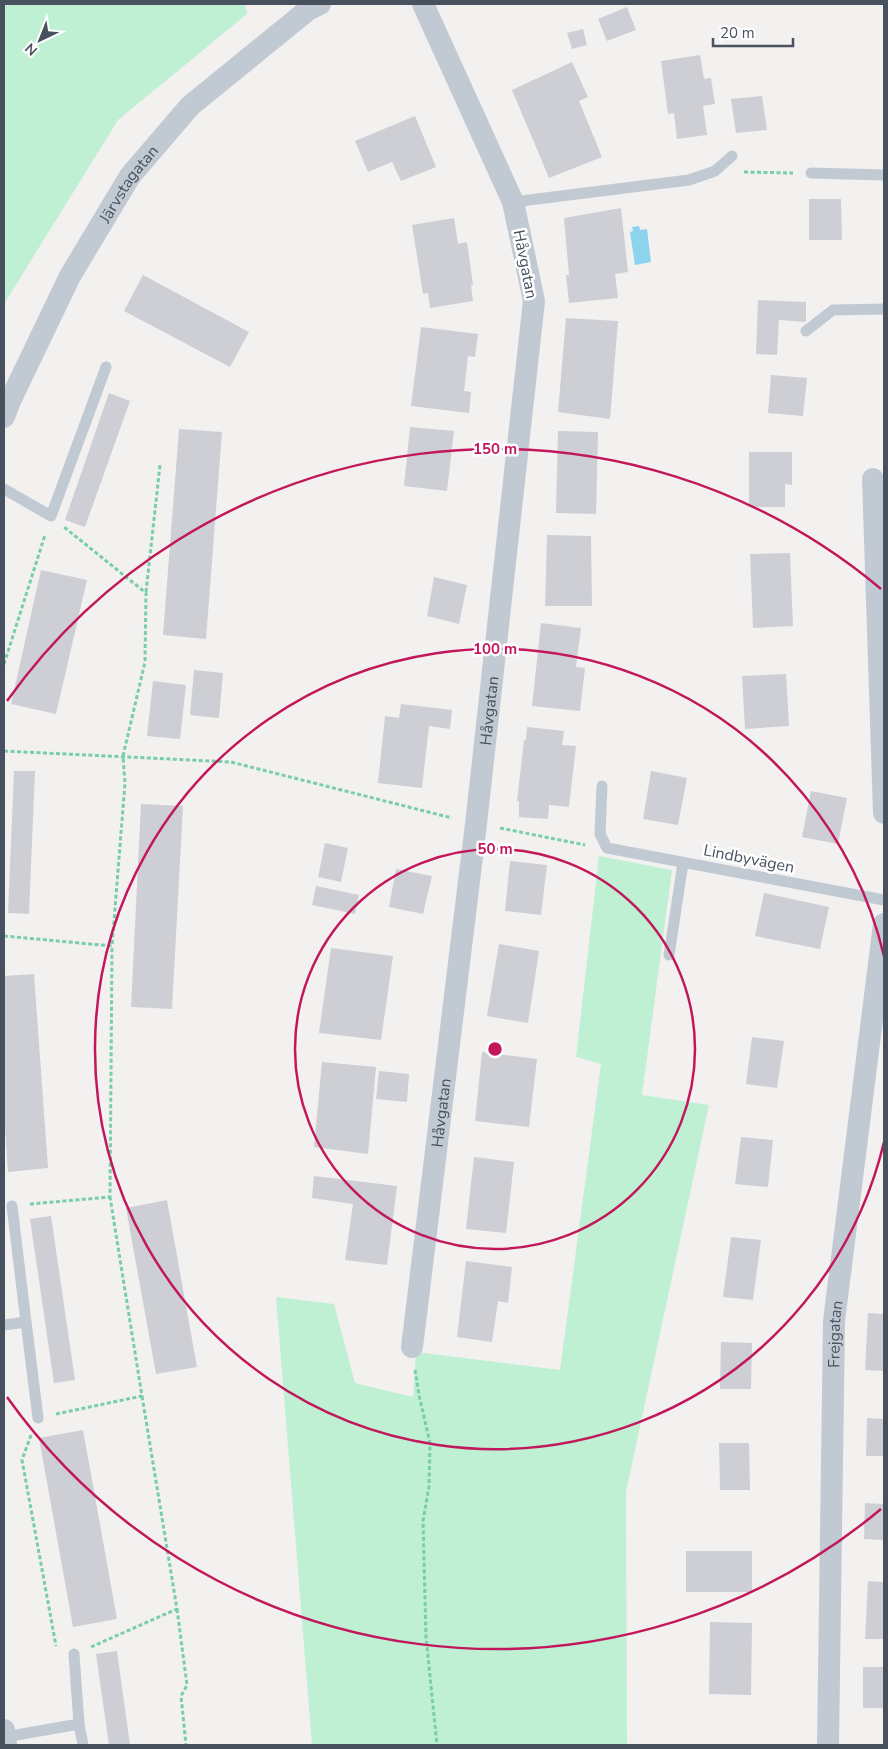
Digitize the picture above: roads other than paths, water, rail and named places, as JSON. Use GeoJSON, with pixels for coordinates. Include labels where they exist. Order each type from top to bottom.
{"type":"FeatureCollection","features":[{"type":"Feature","properties":{"kind":"street","name":"Järvstagatan"},"geometry":{"type":"LineString","coordinates":[[4,417],[70,276],[130,176],[190,106],[308,10],[320,4]]}},
{"type":"Feature","properties":{"kind":"street","name":"Håvgatan"},"geometry":{"type":"LineString","coordinates":[[412,1348],[476,824],[534,301],[513,202],[422,4]]}},
{"type":"Feature","properties":{"kind":"street"},"geometry":{"type":"LineString","coordinates":[[873,479],[884,813]]}},
{"type":"Feature","properties":{"kind":"street","name":"Frejgatan"},"geometry":{"type":"LineString","coordinates":[[828,1745],[834,1321],[884,924]]}},
{"type":"Feature","properties":{"kind":"lane"},"geometry":{"type":"LineString","coordinates":[[513,202],[689,180],[715,171],[732,156]]}},
{"type":"Feature","properties":{"kind":"lane"},"geometry":{"type":"LineString","coordinates":[[811,173],[884,175]]}},
{"type":"Feature","properties":{"kind":"lane"},"geometry":{"type":"LineString","coordinates":[[806,331],[833,310],[884,308]]}},
{"type":"Feature","properties":{"kind":"lane"},"geometry":{"type":"LineString","coordinates":[[4,489],[51,516],[106,367]]}},
{"type":"Feature","properties":{"kind":"lane","name":"Lindbyvägen"},"geometry":{"type":"LineString","coordinates":[[602,786],[600,834],[607,848],[884,900]]}},
{"type":"Feature","properties":{"kind":"lane"},"geometry":{"type":"LineString","coordinates":[[669,956],[683,862]]}},
{"type":"Feature","properties":{"kind":"lane"},"geometry":{"type":"LineString","coordinates":[[12,1206],[38,1418]]}},
{"type":"Feature","properties":{"kind":"lane"},"geometry":{"type":"LineString","coordinates":[[4,1325],[26,1322]]}},
{"type":"Feature","properties":{"kind":"lane"},"geometry":{"type":"LineString","coordinates":[[74,1654],[79,1724],[83,1745]]}},
{"type":"Feature","properties":{"kind":"lane"},"geometry":{"type":"LineString","coordinates":[[5,1737],[79,1724]]}},
{"type":"Feature","properties":{"kind":"water"},"geometry":{"type":"Polygon","coordinates":[[[639,226],[640,230],[647,229],[651,262],[635,265],[630,232],[633,231],[632,227],[639,226]]]}}]}
